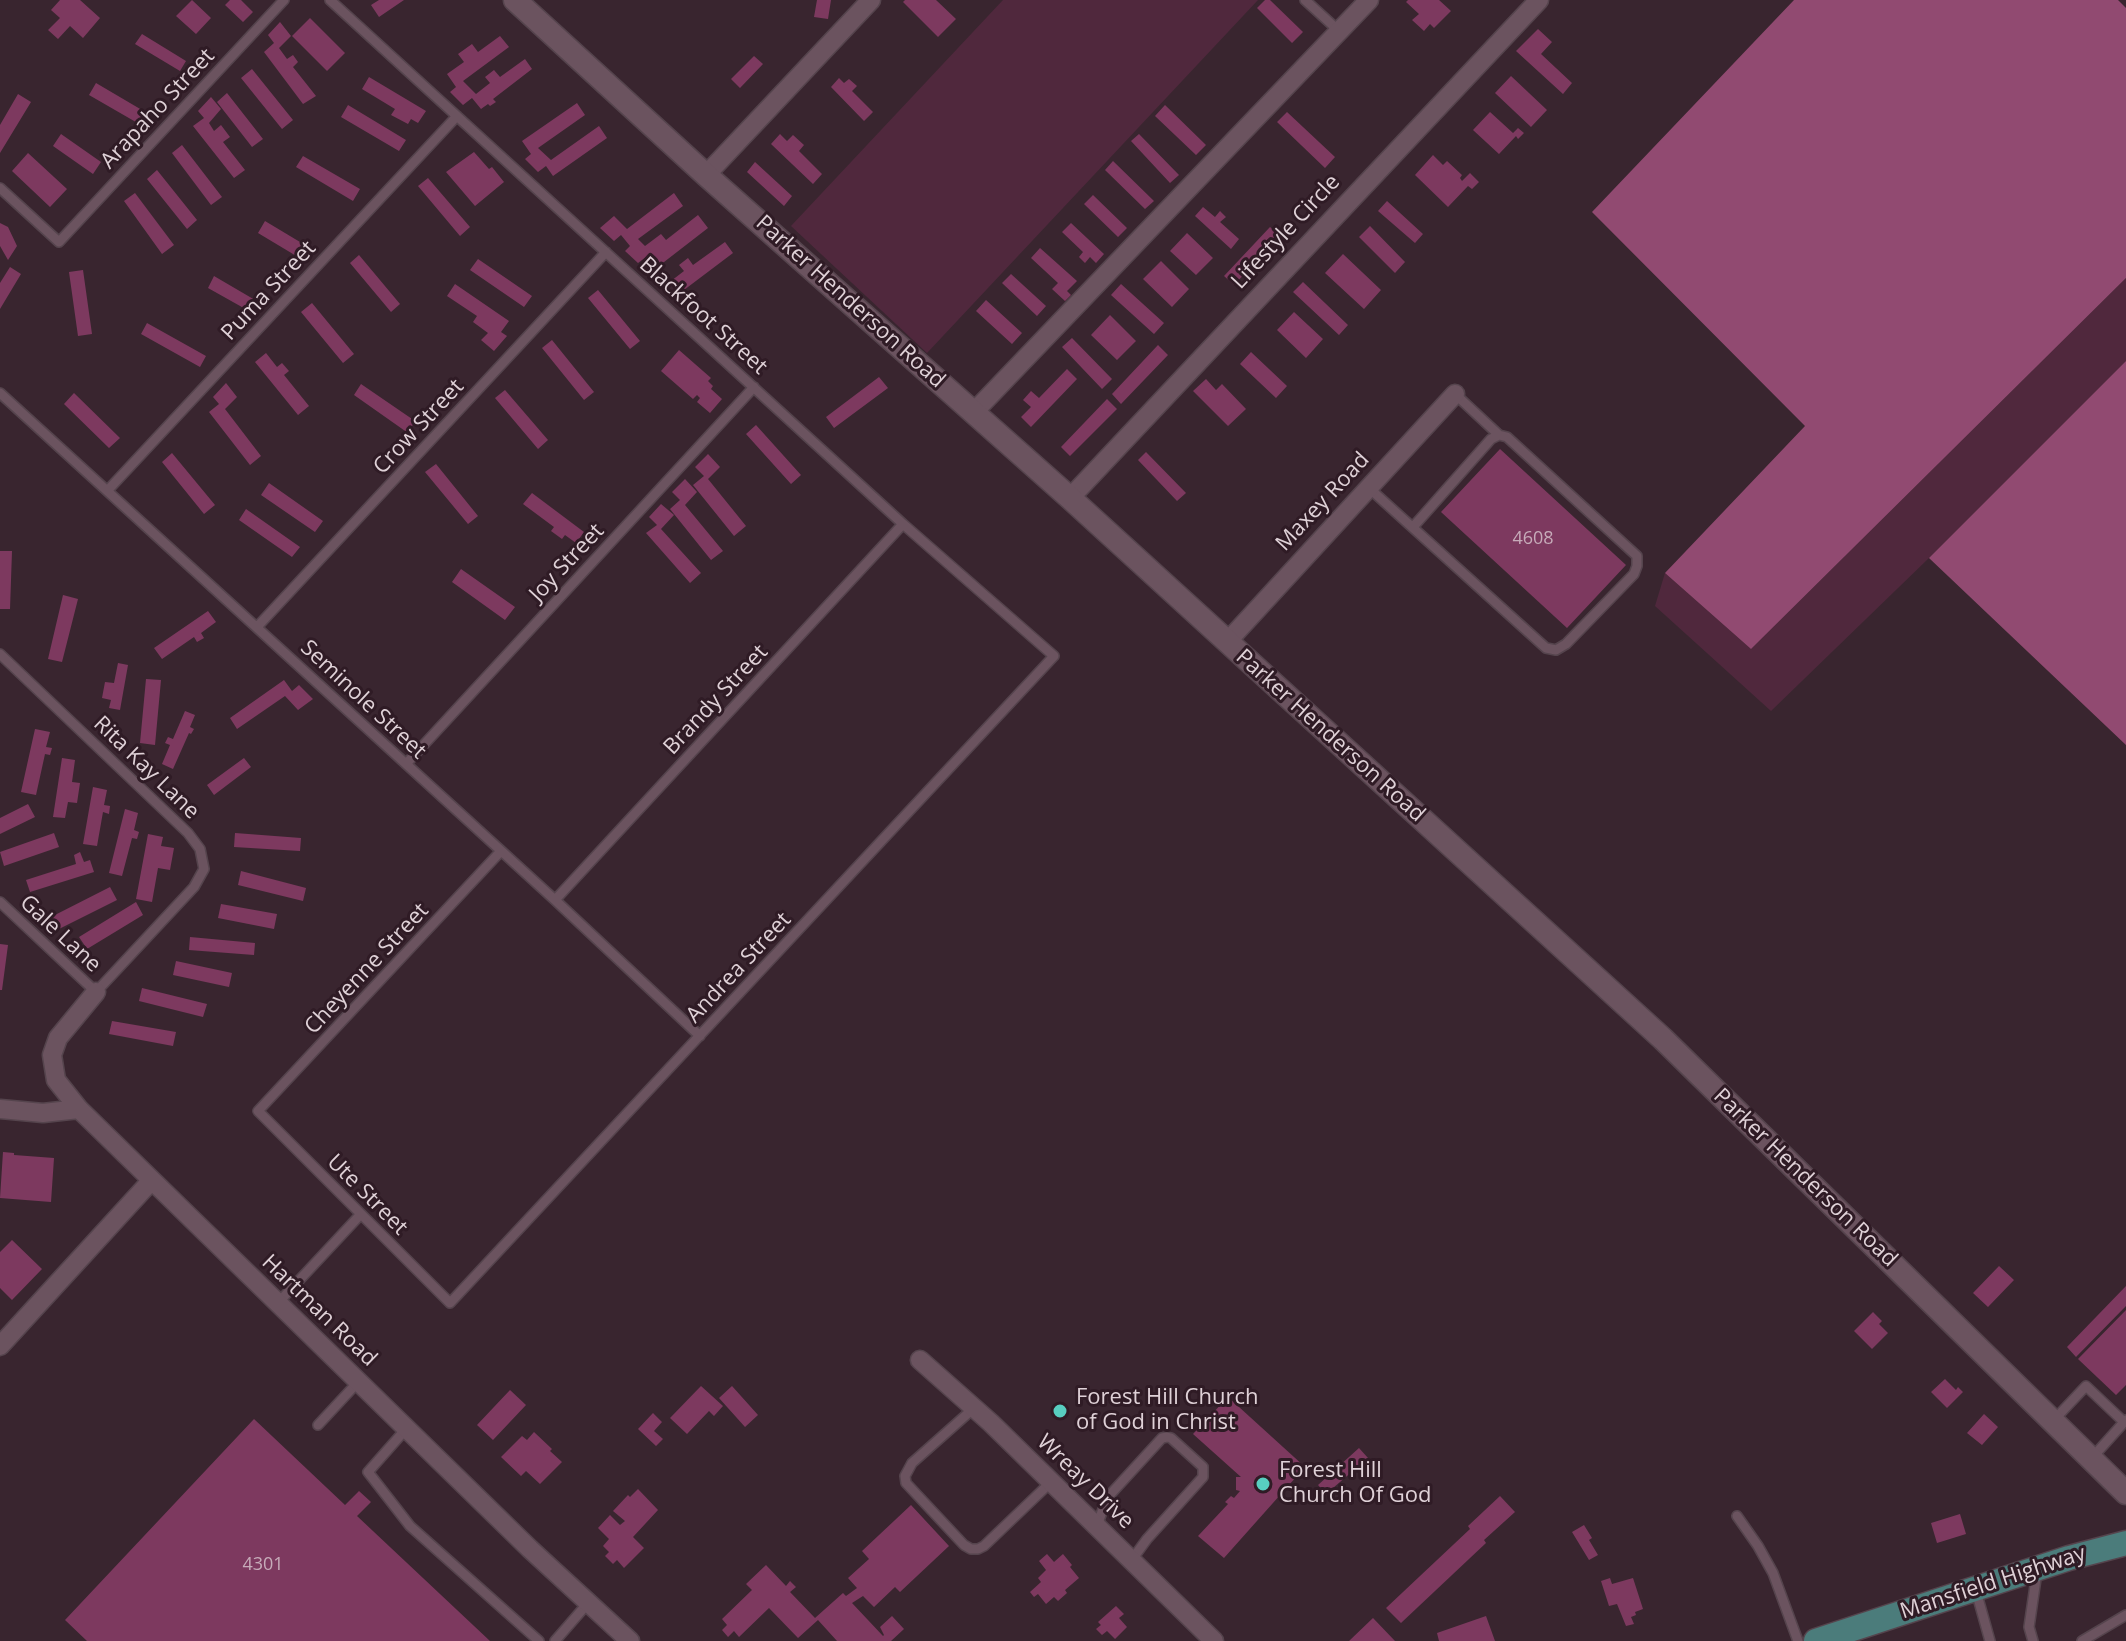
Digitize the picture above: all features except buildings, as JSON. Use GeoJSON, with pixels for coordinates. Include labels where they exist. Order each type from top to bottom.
{"type":"FeatureCollection","features":[{"type":"Feature","properties":{"kind":"main road","name":"Mansfield Highway"},"geometry":{"type":"LineString","coordinates":[[1816,1641],[1858,1634],[1975,1588],[2126,1543]]}},
{"type":"Feature","properties":{"kind":"street","name":"Parker Henderson Road"},"geometry":{"type":"LineString","coordinates":[[515,0],[706,175],[1070,498],[1663,1039],[2126,1493]]}},
{"type":"Feature","properties":{"kind":"street"},"geometry":{"type":"LineString","coordinates":[[974,412],[1369,0]]}},
{"type":"Feature","properties":{"kind":"street","name":"Lifestyle Circle"},"geometry":{"type":"LineString","coordinates":[[1070,498],[1539,0]]}},
{"type":"Feature","properties":{"kind":"street"},"geometry":{"type":"LineString","coordinates":[[706,175],[865,3]]}},
{"type":"Feature","properties":{"kind":"street","name":"Maxey Road"},"geometry":{"type":"LineString","coordinates":[[1227,642],[1455,394]]}},
{"type":"Feature","properties":{"kind":"street","name":"Hartman Road"},"geometry":{"type":"LineString","coordinates":[[96,992],[58,1038],[52,1055],[56,1080],[79,1109],[406,1429],[630,1641]]}},
{"type":"Feature","properties":{"kind":"street"},"geometry":{"type":"LineString","coordinates":[[0,1109],[43,1113],[79,1109]]}},
{"type":"Feature","properties":{"kind":"street"},"geometry":{"type":"LineString","coordinates":[[0,1346],[151,1181]]}},
{"type":"Feature","properties":{"kind":"street","name":"Wreay Drive"},"geometry":{"type":"LineString","coordinates":[[920,1360],[974,1408],[1214,1641]]}},
{"type":"Feature","properties":{"kind":"lane","name":"Arapaho Street"},"geometry":{"type":"LineString","coordinates":[[0,188],[59,242],[284,0]]}},
{"type":"Feature","properties":{"kind":"lane","name":"Blackfoot Street"},"geometry":{"type":"LineString","coordinates":[[330,0],[903,524],[1054,656]]}},
{"type":"Feature","properties":{"kind":"lane"},"geometry":{"type":"LineString","coordinates":[[1305,0],[1339,31]]}},
{"type":"Feature","properties":{"kind":"lane","name":"Puma Street"},"geometry":{"type":"LineString","coordinates":[[108,490],[457,116]]}},
{"type":"Feature","properties":{"kind":"lane","name":"Crow Street"},"geometry":{"type":"LineString","coordinates":[[257,627],[606,252]]}},
{"type":"Feature","properties":{"kind":"lane","name":"Joy Street"},"geometry":{"type":"LineString","coordinates":[[406,764],[754,387]]}},
{"type":"Feature","properties":{"kind":"lane","name":"Seminole Street"},"geometry":{"type":"LineString","coordinates":[[0,393],[700,1036]]}},
{"type":"Feature","properties":{"kind":"lane"},"geometry":{"type":"LineString","coordinates":[[1369,488],[1546,648],[1556,650],[1566,644],[1634,574],[1637,556],[1507,437],[1499,435],[1455,394]]}},
{"type":"Feature","properties":{"kind":"lane"},"geometry":{"type":"LineString","coordinates":[[1413,527],[1491,439],[1499,435]]}},
{"type":"Feature","properties":{"kind":"lane","name":"Brandy Street"},"geometry":{"type":"LineString","coordinates":[[555,900],[903,524]]}},
{"type":"Feature","properties":{"kind":"lane","name":"Rita Kay Lane"},"geometry":{"type":"LineString","coordinates":[[0,654],[188,833],[200,849],[204,869],[194,887],[96,992]]}},
{"type":"Feature","properties":{"kind":"lane","name":"Andrea Street"},"geometry":{"type":"LineString","coordinates":[[450,1303],[1054,656]]}},
{"type":"Feature","properties":{"kind":"lane","name":"Cheyenne Street"},"geometry":{"type":"LineString","coordinates":[[258,1111],[501,851]]}},
{"type":"Feature","properties":{"kind":"lane","name":"Gale Lane"},"geometry":{"type":"LineString","coordinates":[[0,902],[96,992]]}},
{"type":"Feature","properties":{"kind":"lane","name":"Ute Street"},"geometry":{"type":"LineString","coordinates":[[258,1111],[450,1303]]}},
{"type":"Feature","properties":{"kind":"lane"},"geometry":{"type":"LineString","coordinates":[[277,1304],[361,1214]]}},
{"type":"Feature","properties":{"kind":"lane"},"geometry":{"type":"LineString","coordinates":[[318,1425],[358,1382]]}},
{"type":"Feature","properties":{"kind":"lane"},"geometry":{"type":"LineString","coordinates":[[2053,1421],[2086,1386],[2125,1421],[2091,1459]]}},
{"type":"Feature","properties":{"kind":"lane"},"geometry":{"type":"LineString","coordinates":[[974,1408],[912,1463],[905,1476],[906,1483],[964,1545],[971,1549],[984,1546],[1051,1482]]}},
{"type":"Feature","properties":{"kind":"lane"},"geometry":{"type":"LineString","coordinates":[[406,1429],[368,1472],[410,1526],[539,1641]]}},
{"type":"Feature","properties":{"kind":"lane"},"geometry":{"type":"LineString","coordinates":[[1097,1527],[1107,1498],[1162,1438],[1171,1438],[1203,1467],[1203,1477],[1131,1561]]}},
{"type":"Feature","properties":{"kind":"lane"},"geometry":{"type":"LineString","coordinates":[[1737,1516],[1773,1573],[1798,1641]]}},
{"type":"Feature","properties":{"kind":"lane"},"geometry":{"type":"LineString","coordinates":[[2033,1641],[2029,1627],[2037,1568]]}},
{"type":"Feature","properties":{"kind":"lane"},"geometry":{"type":"LineString","coordinates":[[1975,1588],[1990,1641]]}},
{"type":"Feature","properties":{"kind":"lane"},"geometry":{"type":"LineString","coordinates":[[555,1641],[588,1603]]}},
{"type":"Feature","properties":{"kind":"lane"},"geometry":{"type":"LineString","coordinates":[[2082,1641],[2126,1615]]}},
{"type":"Feature","properties":{"kind":"shaded area"},"geometry":{"type":"Polygon","coordinates":[[[1003,0],[1258,0],[927,353],[791,226],[1003,0]]]}},
{"type":"Feature","properties":{"kind":"shaded area"},"geometry":{"type":"Polygon","coordinates":[[[1794,0],[2118,0],[2126,8],[2126,278],[1751,649],[1665,573],[1805,426],[1592,212],[1794,0]]]}},
{"type":"Feature","properties":{"kind":"shaded area"},"geometry":{"type":"Polygon","coordinates":[[[2126,278],[2126,361],[1771,711],[1655,606],[1665,573],[1751,649],[2126,278]]]}},
{"type":"Feature","properties":{"kind":"shaded area"},"geometry":{"type":"Polygon","coordinates":[[[2126,361],[2126,745],[1929,558],[2126,361]]]}},
{"type":"Feature","properties":{"kind":"place","name":"Forest Hill Church of God in Christ"},"geometry":{"type":"Point","coordinates":[1060,1411]}},
{"type":"Feature","properties":{"kind":"place","name":"Forest Hill Church Of God"},"geometry":{"type":"Point","coordinates":[1263,1484]}}]}
